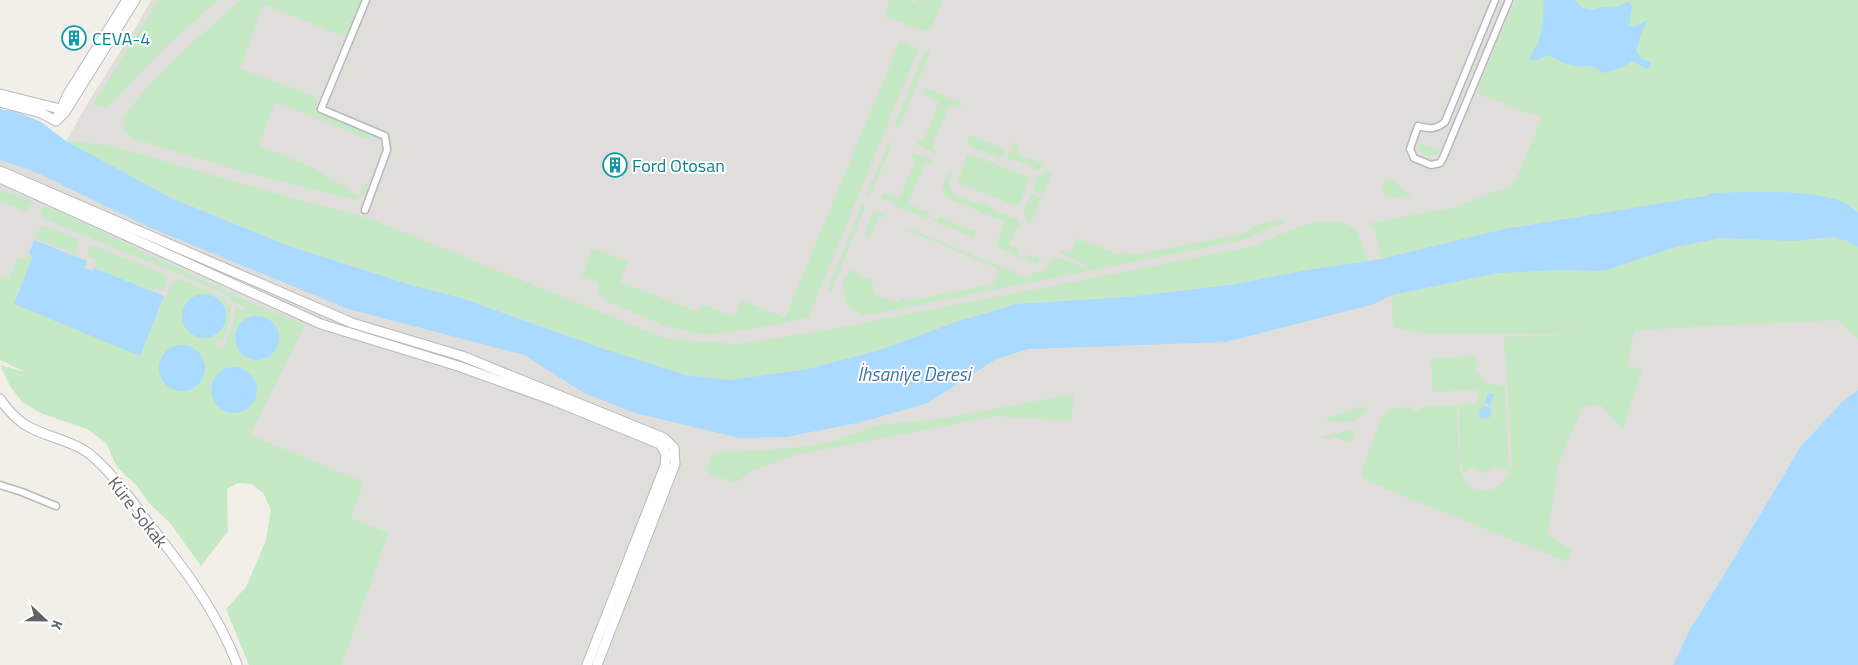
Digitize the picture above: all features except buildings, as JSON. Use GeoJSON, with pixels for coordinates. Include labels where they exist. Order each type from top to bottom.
{"type":"FeatureCollection","features":[{"type":"Feature","properties":{"kind":"main road"},"geometry":{"type":"LineString","coordinates":[[56,121],[60,109],[127,0]]}},
{"type":"Feature","properties":{"kind":"main road"},"geometry":{"type":"LineString","coordinates":[[56,121],[65,112],[135,0]]}},
{"type":"Feature","properties":{"kind":"main road"},"geometry":{"type":"LineString","coordinates":[[0,94],[60,109]]}},
{"type":"Feature","properties":{"kind":"main road"},"geometry":{"type":"LineString","coordinates":[[0,102],[41,113],[56,121]]}},
{"type":"Feature","properties":{"kind":"main road"},"geometry":{"type":"LineString","coordinates":[[0,171],[352,323],[462,356],[664,438],[674,448],[675,464],[597,665]]}},
{"type":"Feature","properties":{"kind":"main road"},"geometry":{"type":"LineString","coordinates":[[0,178],[321,324],[458,366],[555,401],[660,444],[666,454],[665,466],[588,665]]}},
{"type":"Feature","properties":{"kind":"main road","name":"Küre Sokak"},"geometry":{"type":"LineString","coordinates":[[0,399],[11,413],[25,425],[81,448],[92,456],[122,489],[198,588],[216,620],[237,665]]}},
{"type":"Feature","properties":{"kind":"street"},"geometry":{"type":"LineString","coordinates":[[365,210],[387,150],[385,136],[321,109],[366,0]]}},
{"type":"Feature","properties":{"kind":"street"},"geometry":{"type":"LineString","coordinates":[[1495,0],[1445,122],[1438,128],[1431,129],[1418,126],[1410,149],[1414,158],[1431,165],[1440,163],[1509,0]]}},
{"type":"Feature","properties":{"kind":"street"},"geometry":{"type":"LineString","coordinates":[[0,485],[56,506]]}},
{"type":"Feature","properties":{"kind":"shaded area"},"geometry":{"type":"Polygon","coordinates":[[[151,0],[1858,0],[1840,238],[1858,247],[1858,390],[1842,402],[1801,446],[1691,627],[1673,665],[342,665],[389,533],[351,519],[363,482],[250,436],[0,360],[0,138],[46,151],[66,141],[151,0]]]}},
{"type":"Feature","properties":{"kind":"green space"},"geometry":{"type":"Polygon","coordinates":[[[158,0],[218,0],[164,48],[107,108],[93,105],[158,0]]]}},
{"type":"Feature","properties":{"kind":"green space"},"geometry":{"type":"Polygon","coordinates":[[[241,0],[366,0],[350,39],[263,4],[240,69],[314,96],[321,109],[363,126],[361,130],[372,134],[370,140],[276,102],[258,145],[319,170],[328,179],[350,188],[349,192],[360,196],[365,184],[369,185],[364,195],[360,198],[351,199],[244,172],[131,138],[124,130],[123,119],[149,86],[178,56],[241,0]]]}},
{"type":"Feature","properties":{"kind":"green space"},"geometry":{"type":"Polygon","coordinates":[[[890,0],[908,0],[915,3],[916,0],[943,0],[932,27],[929,31],[924,31],[886,17],[884,14],[890,0]]]}},
{"type":"Feature","properties":{"kind":"green space"},"geometry":{"type":"Polygon","coordinates":[[[1515,0],[1858,0],[1858,212],[1853,207],[1713,193],[1705,196],[1504,229],[1381,259],[1375,232],[1370,223],[1456,207],[1512,185],[1519,173],[1542,118],[1476,93],[1515,0]]]}},
{"type":"Feature","properties":{"kind":"green space"},"geometry":{"type":"Polygon","coordinates":[[[900,41],[918,49],[808,318],[708,335],[667,327],[604,300],[598,291],[598,283],[582,276],[592,250],[596,249],[628,262],[620,282],[698,312],[702,304],[734,317],[741,300],[785,318],[900,41]]]}},
{"type":"Feature","properties":{"kind":"green space"},"geometry":{"type":"Polygon","coordinates":[[[925,50],[930,52],[900,126],[897,127],[895,124],[925,50]]]}},
{"type":"Feature","properties":{"kind":"green space"},"geometry":{"type":"Polygon","coordinates":[[[926,88],[962,103],[960,108],[949,105],[932,148],[937,150],[935,153],[917,145],[919,140],[924,141],[939,102],[923,95],[926,88]]]}},
{"type":"Feature","properties":{"kind":"green space"},"geometry":{"type":"Polygon","coordinates":[[[970,135],[1006,149],[1003,157],[1000,158],[969,146],[967,137],[970,135]]]}},
{"type":"Feature","properties":{"kind":"green space"},"geometry":{"type":"Polygon","coordinates":[[[66,141],[109,145],[295,199],[368,218],[667,339],[735,344],[828,330],[1255,246],[1295,228],[1318,222],[1338,222],[1356,229],[1368,261],[1230,285],[1128,297],[1016,304],[956,322],[880,350],[808,369],[729,380],[686,375],[607,350],[461,298],[414,286],[289,246],[171,198],[66,141]]]}},
{"type":"Feature","properties":{"kind":"green space"},"geometry":{"type":"Polygon","coordinates":[[[889,142],[892,145],[869,196],[867,193],[889,142]]]}},
{"type":"Feature","properties":{"kind":"green space"},"geometry":{"type":"Polygon","coordinates":[[[1014,142],[1019,144],[1016,153],[1045,165],[1034,171],[1032,167],[1015,160],[1008,161],[1014,142]]]}},
{"type":"Feature","properties":{"kind":"green space"},"geometry":{"type":"Polygon","coordinates":[[[1420,143],[1440,151],[1432,156],[1427,155],[1419,150],[1420,143]]]}},
{"type":"Feature","properties":{"kind":"green space"},"geometry":{"type":"Polygon","coordinates":[[[914,153],[933,160],[931,163],[926,161],[908,204],[930,213],[928,219],[895,206],[894,203],[881,198],[883,193],[899,199],[916,159],[911,157],[914,153]]]}},
{"type":"Feature","properties":{"kind":"green space"},"geometry":{"type":"Polygon","coordinates":[[[970,154],[1027,177],[1029,180],[1019,205],[1016,206],[957,182],[967,155],[970,154]]]}},
{"type":"Feature","properties":{"kind":"green space"},"geometry":{"type":"Polygon","coordinates":[[[950,170],[952,172],[948,183],[954,195],[977,204],[982,202],[992,207],[994,211],[1013,218],[1017,217],[1022,228],[1017,226],[1009,245],[1019,249],[1018,254],[1029,258],[1031,254],[1042,259],[1037,264],[997,247],[996,245],[1005,222],[945,197],[942,189],[950,170]]]}},
{"type":"Feature","properties":{"kind":"green space"},"geometry":{"type":"Polygon","coordinates":[[[1050,171],[1051,174],[1043,195],[1033,191],[1036,177],[1050,171]]]}},
{"type":"Feature","properties":{"kind":"green space"},"geometry":{"type":"Polygon","coordinates":[[[1391,179],[1406,192],[1413,195],[1395,198],[1384,195],[1381,186],[1385,180],[1391,179]]]}},
{"type":"Feature","properties":{"kind":"green space"},"geometry":{"type":"Polygon","coordinates":[[[0,189],[34,202],[32,206],[29,205],[27,209],[29,210],[26,212],[0,201],[0,189]]]}},
{"type":"Feature","properties":{"kind":"green space"},"geometry":{"type":"Polygon","coordinates":[[[1032,194],[1042,198],[1029,226],[1023,212],[1032,194]]]}},
{"type":"Feature","properties":{"kind":"green space"},"geometry":{"type":"Polygon","coordinates":[[[864,204],[865,207],[830,291],[828,289],[864,204]]]}},
{"type":"Feature","properties":{"kind":"green space"},"geometry":{"type":"Polygon","coordinates":[[[43,207],[56,210],[240,298],[305,325],[250,435],[364,482],[351,518],[389,533],[342,665],[249,665],[226,609],[246,587],[266,540],[271,510],[263,493],[251,484],[238,483],[227,489],[228,531],[201,566],[171,524],[117,467],[106,443],[87,429],[43,414],[23,403],[10,386],[0,365],[25,372],[0,360],[0,276],[9,279],[18,257],[26,259],[29,254],[33,256],[140,356],[164,296],[166,297],[175,279],[212,292],[226,301],[229,306],[230,320],[223,340],[216,340],[214,346],[223,350],[235,319],[234,307],[243,310],[245,306],[232,302],[224,293],[215,289],[42,218],[40,216],[43,207]]]}},
{"type":"Feature","properties":{"kind":"green space"},"geometry":{"type":"Polygon","coordinates":[[[876,211],[885,216],[883,218],[879,216],[870,238],[864,235],[873,212],[876,211]]]}},
{"type":"Feature","properties":{"kind":"green space"},"geometry":{"type":"Polygon","coordinates":[[[939,217],[976,232],[972,237],[933,221],[934,219],[937,221],[939,217]]]}},
{"type":"Feature","properties":{"kind":"green space"},"geometry":{"type":"Polygon","coordinates":[[[1280,219],[1286,222],[1243,240],[869,315],[863,315],[851,310],[843,290],[844,280],[850,271],[856,271],[859,275],[872,280],[874,294],[899,303],[901,298],[907,301],[993,284],[999,269],[905,229],[906,227],[1028,278],[1046,268],[1053,258],[1057,257],[1084,268],[1086,265],[1061,254],[1058,250],[1070,253],[1077,238],[1119,255],[1123,251],[1134,255],[1241,234],[1263,223],[1280,219]]]}},
{"type":"Feature","properties":{"kind":"green space"},"geometry":{"type":"Polygon","coordinates":[[[42,225],[76,238],[79,242],[75,254],[35,238],[42,225]]]}},
{"type":"Feature","properties":{"kind":"green space"},"geometry":{"type":"Polygon","coordinates":[[[1833,237],[1858,247],[1858,339],[1838,320],[1635,330],[1628,353],[1630,362],[1628,367],[1642,368],[1623,430],[1601,405],[1583,407],[1558,465],[1548,534],[1571,550],[1567,562],[1367,481],[1361,476],[1382,416],[1389,409],[1411,407],[1416,412],[1422,407],[1478,404],[1477,390],[1433,392],[1431,358],[1476,356],[1476,373],[1479,373],[1486,383],[1505,385],[1509,467],[1507,471],[1495,466],[1490,471],[1482,473],[1474,467],[1464,472],[1460,459],[1459,408],[1457,407],[1459,465],[1463,477],[1469,485],[1477,489],[1495,488],[1503,482],[1509,472],[1512,460],[1504,337],[1588,335],[1422,333],[1393,327],[1392,295],[1498,273],[1560,270],[1604,271],[1676,247],[1721,238],[1793,241],[1833,237]]]}},
{"type":"Feature","properties":{"kind":"green space"},"geometry":{"type":"Polygon","coordinates":[[[92,245],[166,275],[168,279],[163,291],[156,288],[154,292],[94,268],[97,260],[89,257],[90,254],[87,253],[92,245]]]}},
{"type":"Feature","properties":{"kind":"green space"},"geometry":{"type":"Polygon","coordinates":[[[1074,394],[1071,421],[996,416],[795,455],[752,471],[735,483],[709,474],[710,471],[706,469],[713,453],[805,447],[836,440],[878,425],[934,420],[1074,394]]]}},
{"type":"Feature","properties":{"kind":"green space"},"geometry":{"type":"Polygon","coordinates":[[[1362,406],[1365,409],[1362,415],[1353,421],[1342,423],[1324,419],[1362,406]]]}},
{"type":"Feature","properties":{"kind":"green space"},"geometry":{"type":"Polygon","coordinates":[[[1352,430],[1356,432],[1351,443],[1332,436],[1330,440],[1320,437],[1352,430]]]}},
{"type":"Feature","properties":{"kind":"water"},"geometry":{"type":"Polygon","coordinates":[[[1544,0],[1575,0],[1582,8],[1590,10],[1602,7],[1613,8],[1630,1],[1632,7],[1629,25],[1636,26],[1648,20],[1642,31],[1636,51],[1642,59],[1651,62],[1651,66],[1647,69],[1632,61],[1621,68],[1603,73],[1591,66],[1572,65],[1548,55],[1538,60],[1528,60],[1538,43],[1542,28],[1544,0]]]}},
{"type":"Feature","properties":{"kind":"water","name":"İhsaniye Deresi"},"geometry":{"type":"Polygon","coordinates":[[[0,109],[17,112],[41,122],[66,141],[171,198],[289,246],[414,286],[461,298],[607,350],[686,375],[729,380],[808,369],[880,350],[956,322],[1016,304],[1128,297],[1230,285],[1308,270],[1381,259],[1504,229],[1705,196],[1713,193],[1790,192],[1830,198],[1846,204],[1858,212],[1858,247],[1833,237],[1793,241],[1721,238],[1676,247],[1604,271],[1560,270],[1498,273],[1392,295],[1374,304],[1226,342],[1029,349],[996,359],[928,403],[862,422],[786,437],[740,438],[635,413],[584,393],[524,355],[348,309],[151,228],[33,171],[0,160],[0,109]]]}},
{"type":"Feature","properties":{"kind":"water"},"geometry":{"type":"Polygon","coordinates":[[[34,240],[87,261],[85,268],[93,271],[94,268],[164,296],[140,356],[14,304],[33,256],[29,254],[34,240]]]}},
{"type":"Feature","properties":{"kind":"water"},"geometry":{"type":"Polygon","coordinates":[[[208,294],[220,300],[225,307],[225,325],[220,332],[213,337],[200,338],[192,335],[185,328],[182,312],[185,304],[192,297],[208,294]]]}},
{"type":"Feature","properties":{"kind":"water"},"geometry":{"type":"Polygon","coordinates":[[[261,316],[273,322],[278,329],[278,347],[273,354],[266,359],[253,360],[241,354],[236,347],[235,334],[241,322],[248,317],[261,316]]]}},
{"type":"Feature","properties":{"kind":"water"},"geometry":{"type":"Polygon","coordinates":[[[177,345],[187,345],[201,355],[205,368],[201,381],[195,387],[187,391],[177,391],[163,381],[159,373],[159,363],[169,349],[177,345]]]}},
{"type":"Feature","properties":{"kind":"water"},"geometry":{"type":"Polygon","coordinates":[[[234,367],[247,371],[253,377],[257,390],[253,403],[247,409],[234,413],[221,409],[215,403],[211,390],[215,377],[221,371],[234,367]]]}},
{"type":"Feature","properties":{"kind":"water"},"geometry":{"type":"Polygon","coordinates":[[[1858,390],[1858,665],[1673,665],[1691,627],[1801,446],[1842,402],[1858,390]]]}},
{"type":"Feature","properties":{"kind":"water"},"geometry":{"type":"Polygon","coordinates":[[[1489,393],[1494,394],[1489,408],[1491,410],[1490,416],[1480,419],[1479,412],[1483,406],[1488,407],[1489,404],[1485,403],[1489,393]]]}},
{"type":"Feature","properties":{"kind":"place","name":"CEVA-4"},"geometry":{"type":"Point","coordinates":[74,38]}},
{"type":"Feature","properties":{"kind":"place","name":"Ford Otosan"},"geometry":{"type":"Point","coordinates":[615,165]}}]}
